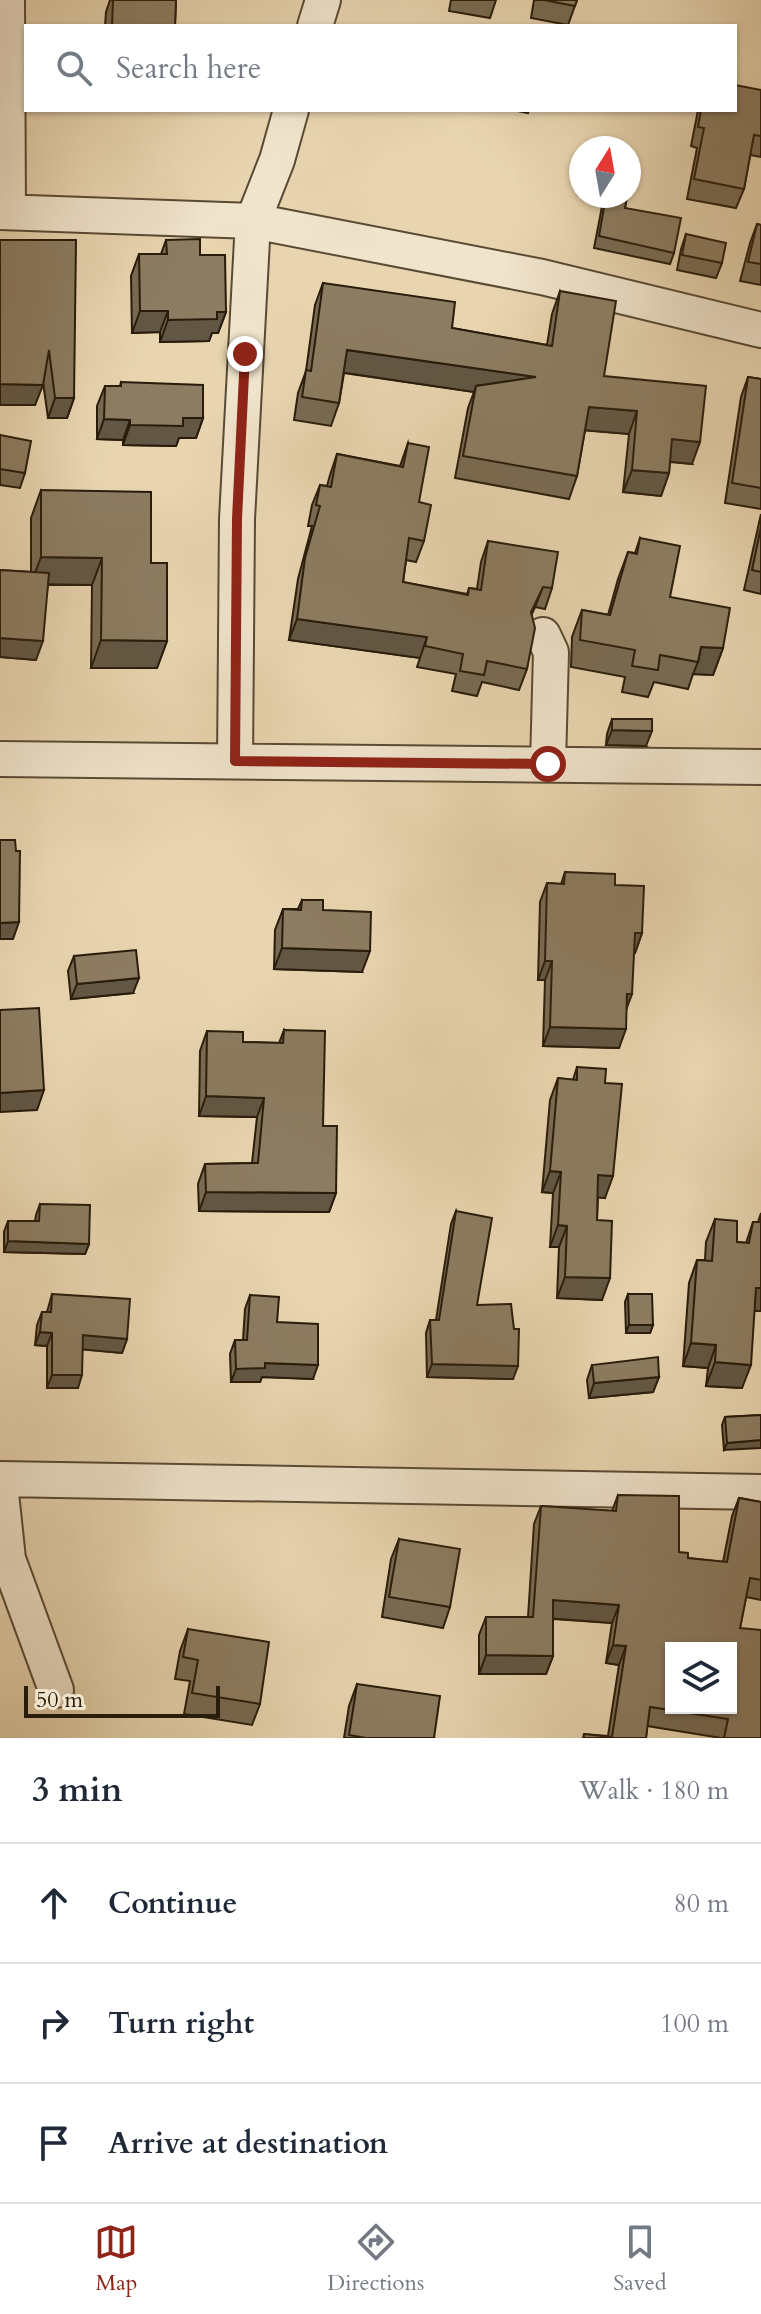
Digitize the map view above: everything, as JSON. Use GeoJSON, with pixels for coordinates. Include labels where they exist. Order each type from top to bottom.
{"type":"FeatureCollection","features":[{"type":"Feature","properties":{"kind":"street"},"geometry":{"type":"LineString","coordinates":[[7,0],[4,212],[253,221],[556,280],[761,330]]}},
{"type":"Feature","properties":{"kind":"street"},"geometry":{"type":"LineString","coordinates":[[316,24],[323,0]]}},
{"type":"Feature","properties":{"kind":"street"},"geometry":{"type":"LineString","coordinates":[[235,761],[237,519],[253,221],[277,160],[290,112]]}},
{"type":"Feature","properties":{"kind":"street"},"geometry":{"type":"LineString","coordinates":[[543,635],[551,652],[548,764]]}},
{"type":"Feature","properties":{"kind":"street"},"geometry":{"type":"LineString","coordinates":[[0,759],[761,767]]}},
{"type":"Feature","properties":{"kind":"street"},"geometry":{"type":"LineString","coordinates":[[56,1690],[8,1559],[0,1482],[761,1492]]}},
{"type":"Feature","properties":{"kind":"building"},"geometry":{"type":"Polygon","coordinates":[[[113,0],[176,0],[175,24],[112,24],[113,0]]]}},
{"type":"Feature","properties":{"kind":"building"},"geometry":{"type":"Polygon","coordinates":[[[544,0],[577,0],[575,6],[544,0]]]}},
{"type":"Feature","properties":{"kind":"building"},"geometry":{"type":"Polygon","coordinates":[[[737,85],[761,90],[761,136],[754,135],[744,189],[694,179],[704,128],[698,127],[701,112],[737,112],[737,85]]]}},
{"type":"Feature","properties":{"kind":"building"},"geometry":{"type":"Polygon","coordinates":[[[604,208],[625,208],[681,218],[674,253],[599,236],[604,208]]]}},
{"type":"Feature","properties":{"kind":"building"},"geometry":{"type":"Polygon","coordinates":[[[757,224],[761,225],[761,264],[748,262],[757,224]]]}},
{"type":"Feature","properties":{"kind":"building"},"geometry":{"type":"Polygon","coordinates":[[[686,234],[726,243],[722,263],[682,255],[686,234]]]}},
{"type":"Feature","properties":{"kind":"building"},"geometry":{"type":"Polygon","coordinates":[[[200,239],[200,255],[225,255],[226,312],[217,312],[217,319],[168,320],[168,311],[140,311],[139,254],[167,254],[166,240],[200,239]]]}},
{"type":"Feature","properties":{"kind":"building"},"geometry":{"type":"Polygon","coordinates":[[[0,240],[76,240],[74,398],[55,398],[49,350],[43,385],[0,384],[0,240]]]}},
{"type":"Feature","properties":{"kind":"building"},"geometry":{"type":"Polygon","coordinates":[[[323,283],[455,302],[452,328],[552,346],[560,291],[616,301],[604,376],[706,386],[700,442],[672,439],[669,473],[632,470],[637,411],[589,407],[577,476],[463,456],[476,386],[536,377],[347,350],[339,403],[302,397],[306,370],[311,371],[323,283]]]}},
{"type":"Feature","properties":{"kind":"building"},"geometry":{"type":"Polygon","coordinates":[[[748,377],[761,379],[761,488],[732,483],[748,377]]]}},
{"type":"Feature","properties":{"kind":"building"},"geometry":{"type":"Polygon","coordinates":[[[121,382],[203,385],[203,418],[183,418],[183,426],[130,425],[130,420],[104,419],[105,386],[121,386],[121,382]]]}},
{"type":"Feature","properties":{"kind":"building"},"geometry":{"type":"Polygon","coordinates":[[[0,435],[31,441],[25,473],[0,469],[0,435]]]}},
{"type":"Feature","properties":{"kind":"building"},"geometry":{"type":"Polygon","coordinates":[[[408,443],[429,447],[419,502],[431,505],[424,541],[409,538],[403,582],[468,595],[469,588],[481,590],[488,541],[558,552],[552,588],[543,587],[531,612],[535,628],[527,669],[487,661],[484,675],[460,671],[463,654],[425,646],[427,637],[297,619],[305,558],[320,506],[316,505],[320,485],[331,487],[337,454],[403,467],[408,443]]]}},
{"type":"Feature","properties":{"kind":"building"},"geometry":{"type":"Polygon","coordinates":[[[41,490],[151,492],[151,563],[167,563],[167,641],[101,640],[102,558],[41,557],[41,490]]]}},
{"type":"Feature","properties":{"kind":"building"},"geometry":{"type":"Polygon","coordinates":[[[761,527],[761,572],[752,570],[761,527]]]}},
{"type":"Feature","properties":{"kind":"building"},"geometry":{"type":"Polygon","coordinates":[[[640,538],[680,546],[670,597],[730,608],[723,648],[701,647],[698,662],[660,655],[658,670],[632,666],[635,650],[580,640],[582,610],[610,615],[628,552],[637,554],[640,538]]]}},
{"type":"Feature","properties":{"kind":"building"},"geometry":{"type":"Polygon","coordinates":[[[0,570],[49,573],[43,641],[0,638],[0,570]]]}},
{"type":"Feature","properties":{"kind":"building"},"geometry":{"type":"Polygon","coordinates":[[[612,719],[652,719],[652,731],[612,730],[612,719]]]}},
{"type":"Feature","properties":{"kind":"building"},"geometry":{"type":"Polygon","coordinates":[[[0,840],[15,840],[16,851],[20,851],[19,922],[0,923],[0,840]]]}},
{"type":"Feature","properties":{"kind":"building"},"geometry":{"type":"Polygon","coordinates":[[[565,872],[615,874],[615,885],[644,886],[642,933],[635,933],[632,994],[627,994],[626,1029],[550,1027],[552,961],[545,961],[547,883],[564,884],[565,872]]]}},
{"type":"Feature","properties":{"kind":"building"},"geometry":{"type":"Polygon","coordinates":[[[302,900],[323,900],[323,910],[371,912],[370,951],[282,948],[283,909],[301,910],[302,900]]]}},
{"type":"Feature","properties":{"kind":"building"},"geometry":{"type":"Polygon","coordinates":[[[136,950],[139,978],[77,984],[74,956],[136,950]]]}},
{"type":"Feature","properties":{"kind":"building"},"geometry":{"type":"Polygon","coordinates":[[[39,1008],[44,1090],[0,1093],[0,1010],[39,1008]]]}},
{"type":"Feature","properties":{"kind":"building"},"geometry":{"type":"Polygon","coordinates":[[[284,1030],[325,1031],[323,1126],[337,1126],[336,1193],[206,1192],[205,1164],[258,1163],[264,1098],[206,1096],[207,1031],[243,1032],[243,1042],[283,1043],[284,1030]]]}},
{"type":"Feature","properties":{"kind":"building"},"geometry":{"type":"Polygon","coordinates":[[[577,1067],[606,1069],[605,1083],[622,1084],[613,1176],[598,1175],[597,1220],[612,1221],[610,1278],[565,1277],[567,1226],[558,1225],[561,1172],[550,1171],[558,1078],[577,1080],[577,1067]]]}},
{"type":"Feature","properties":{"kind":"building"},"geometry":{"type":"Polygon","coordinates":[[[40,1204],[90,1205],[89,1244],[8,1241],[8,1221],[39,1221],[40,1204]]]}},
{"type":"Feature","properties":{"kind":"building"},"geometry":{"type":"Polygon","coordinates":[[[456,1211],[492,1218],[477,1305],[511,1304],[514,1329],[519,1329],[518,1366],[432,1364],[430,1320],[439,1320],[456,1211]]]}},
{"type":"Feature","properties":{"kind":"building"},"geometry":{"type":"Polygon","coordinates":[[[715,1219],[737,1221],[737,1242],[749,1243],[753,1222],[761,1222],[761,1288],[756,1288],[751,1365],[715,1362],[716,1345],[691,1343],[697,1260],[712,1261],[715,1219]]]}},
{"type":"Feature","properties":{"kind":"building"},"geometry":{"type":"Polygon","coordinates":[[[52,1294],[130,1299],[127,1339],[83,1335],[82,1375],[52,1375],[52,1333],[40,1332],[42,1312],[51,1312],[52,1294]]]}},
{"type":"Feature","properties":{"kind":"building"},"geometry":{"type":"Polygon","coordinates":[[[628,1294],[652,1294],[653,1325],[629,1325],[628,1294]]]}},
{"type":"Feature","properties":{"kind":"building"},"geometry":{"type":"Polygon","coordinates":[[[250,1295],[279,1297],[277,1322],[318,1324],[318,1365],[265,1363],[265,1368],[236,1369],[235,1340],[247,1340],[250,1295]]]}},
{"type":"Feature","properties":{"kind":"building"},"geometry":{"type":"Polygon","coordinates":[[[658,1357],[659,1377],[594,1383],[592,1365],[658,1357]]]}},
{"type":"Feature","properties":{"kind":"building"},"geometry":{"type":"Polygon","coordinates":[[[761,1415],[761,1440],[727,1443],[725,1417],[761,1415]]]}},
{"type":"Feature","properties":{"kind":"building"},"geometry":{"type":"Polygon","coordinates":[[[618,1495],[679,1496],[679,1552],[688,1553],[688,1558],[727,1562],[739,1498],[761,1502],[761,1580],[750,1578],[740,1628],[761,1630],[761,1738],[724,1738],[728,1719],[696,1714],[737,1714],[737,1642],[665,1642],[665,1709],[650,1707],[646,1738],[584,1738],[584,1734],[612,1737],[626,1646],[613,1645],[619,1605],[553,1600],[553,1656],[486,1655],[486,1617],[533,1617],[541,1506],[616,1511],[618,1495]]]}},
{"type":"Feature","properties":{"kind":"building"},"geometry":{"type":"Polygon","coordinates":[[[399,1539],[460,1549],[450,1607],[389,1597],[399,1539]]]}},
{"type":"Feature","properties":{"kind":"building"},"geometry":{"type":"Polygon","coordinates":[[[188,1629],[269,1642],[260,1704],[192,1693],[198,1660],[183,1657],[188,1629]]]}},
{"type":"Feature","properties":{"kind":"building"},"geometry":{"type":"Polygon","coordinates":[[[357,1684],[440,1696],[434,1738],[349,1735],[357,1684]]]}},
{"type":"Feature","properties":{"kind":"route"},"geometry":{"type":"LineString","coordinates":[[245,354],[237,519],[235,761],[548,764]]}}]}
